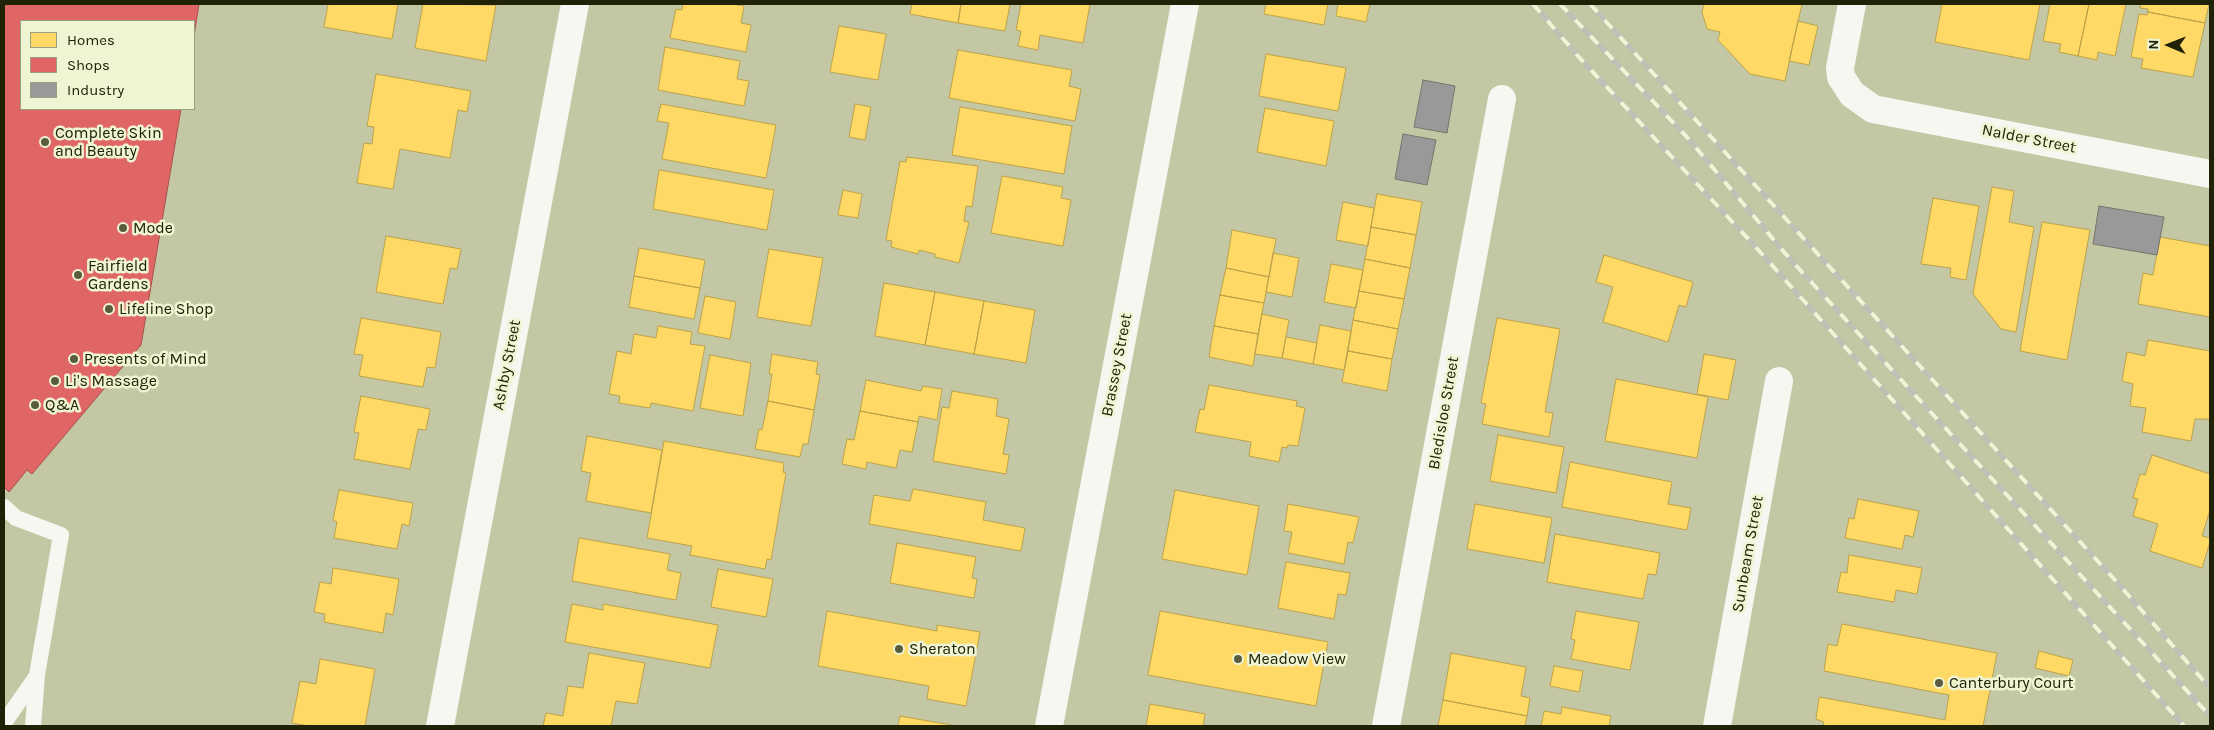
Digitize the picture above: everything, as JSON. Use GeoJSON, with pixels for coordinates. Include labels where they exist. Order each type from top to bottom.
{"type":"FeatureCollection","features":[{"type":"Feature","properties":{"kind":"street","name":"Ashby Street"},"geometry":{"type":"LineString","coordinates":[[440,726],[575,4]]}},
{"type":"Feature","properties":{"kind":"street","name":"Brassey Street"},"geometry":{"type":"LineString","coordinates":[[1049,726],[1184,4]]}},
{"type":"Feature","properties":{"kind":"street","name":"Nalder Street"},"geometry":{"type":"LineString","coordinates":[[1852,4],[1840,68],[1841,77],[1852,94],[1861,102],[1886,112],[2210,174]]}},
{"type":"Feature","properties":{"kind":"street","name":"Bledisloe Street"},"geometry":{"type":"LineString","coordinates":[[1386,726],[1502,99]]}},
{"type":"Feature","properties":{"kind":"street","name":"Sunbeam Street"},"geometry":{"type":"LineString","coordinates":[[1717,726],[1779,381]]}},
{"type":"Feature","properties":{"kind":"lane"},"geometry":{"type":"LineString","coordinates":[[4,507],[16,518],[61,535],[37,675],[33,726]]}},
{"type":"Feature","properties":{"kind":"lane"},"geometry":{"type":"LineString","coordinates":[[4,723],[37,675]]}},
{"type":"Feature","properties":{"kind":"building: Homes"},"geometry":{"type":"Polygon","coordinates":[[[328,4],[398,4],[392,39],[324,27],[328,4]]]}},
{"type":"Feature","properties":{"kind":"building: Homes"},"geometry":{"type":"Polygon","coordinates":[[[423,4],[496,5],[486,61],[415,48],[423,4]]]}},
{"type":"Feature","properties":{"kind":"building: Homes"},"geometry":{"type":"Polygon","coordinates":[[[683,4],[732,4],[744,6],[741,23],[751,25],[746,52],[670,38],[676,9],[682,10],[683,4]]]}},
{"type":"Feature","properties":{"kind":"building: Homes"},"geometry":{"type":"Polygon","coordinates":[[[912,4],[961,4],[958,23],[910,14],[912,4]]]}},
{"type":"Feature","properties":{"kind":"building: Homes"},"geometry":{"type":"Polygon","coordinates":[[[961,4],[1010,4],[1005,31],[958,23],[961,4]]]}},
{"type":"Feature","properties":{"kind":"building: Homes"},"geometry":{"type":"Polygon","coordinates":[[[1021,4],[1090,4],[1083,43],[1040,35],[1038,50],[1018,46],[1021,31],[1016,30],[1021,4]]]}},
{"type":"Feature","properties":{"kind":"building: Homes"},"geometry":{"type":"Polygon","coordinates":[[[1266,4],[1328,4],[1324,25],[1264,14],[1266,4]]]}},
{"type":"Feature","properties":{"kind":"building: Homes"},"geometry":{"type":"Polygon","coordinates":[[[1338,4],[1370,4],[1366,22],[1336,16],[1338,4]]]}},
{"type":"Feature","properties":{"kind":"building: Homes"},"geometry":{"type":"Polygon","coordinates":[[[1704,4],[1802,4],[1785,81],[1750,74],[1718,40],[1720,32],[1707,29],[1702,12],[1704,4]]]}},
{"type":"Feature","properties":{"kind":"building: Homes"},"geometry":{"type":"Polygon","coordinates":[[[1942,4],[2040,4],[2029,60],[1935,42],[1942,4]]]}},
{"type":"Feature","properties":{"kind":"building: Homes"},"geometry":{"type":"Polygon","coordinates":[[[2050,4],[2089,4],[2078,56],[2059,52],[2061,44],[2043,41],[2050,4]]]}},
{"type":"Feature","properties":{"kind":"building: Homes"},"geometry":{"type":"Polygon","coordinates":[[[2089,4],[2126,4],[2115,56],[2098,52],[2097,60],[2078,56],[2089,4]]]}},
{"type":"Feature","properties":{"kind":"building: Homes"},"geometry":{"type":"Polygon","coordinates":[[[2141,4],[2209,4],[2205,23],[2148,12],[2148,9],[2140,8],[2141,4]]]}},
{"type":"Feature","properties":{"kind":"building: Homes"},"geometry":{"type":"Polygon","coordinates":[[[2148,12],[2205,23],[2193,77],[2141,68],[2143,59],[2131,57],[2139,14],[2147,15],[2148,12]]]}},
{"type":"Feature","properties":{"kind":"building: Homes"},"geometry":{"type":"Polygon","coordinates":[[[1798,21],[1818,26],[1809,65],[1789,61],[1798,21]]]}},
{"type":"Feature","properties":{"kind":"building: Homes"},"geometry":{"type":"Polygon","coordinates":[[[839,26],[886,34],[878,80],[830,72],[839,26]]]}},
{"type":"Feature","properties":{"kind":"building: Homes"},"geometry":{"type":"Polygon","coordinates":[[[665,47],[740,61],[737,79],[749,81],[744,106],[658,90],[665,47]]]}},
{"type":"Feature","properties":{"kind":"building: Homes"},"geometry":{"type":"Polygon","coordinates":[[[958,50],[1072,70],[1069,86],[1081,89],[1075,121],[949,98],[958,50]]]}},
{"type":"Feature","properties":{"kind":"building: Homes"},"geometry":{"type":"Polygon","coordinates":[[[1266,54],[1346,68],[1338,111],[1259,96],[1266,54]]]}},
{"type":"Feature","properties":{"kind":"building: Homes"},"geometry":{"type":"Polygon","coordinates":[[[376,74],[471,91],[467,112],[458,110],[450,158],[400,149],[393,189],[357,183],[364,143],[372,144],[374,127],[367,126],[376,74]]]}},
{"type":"Feature","properties":{"kind":"building: Homes"},"geometry":{"type":"Polygon","coordinates":[[[661,104],[776,125],[766,178],[662,159],[669,123],[657,121],[661,104]]]}},
{"type":"Feature","properties":{"kind":"building: Homes"},"geometry":{"type":"Polygon","coordinates":[[[855,104],[871,107],[865,140],[849,137],[855,104]]]}},
{"type":"Feature","properties":{"kind":"building: Homes"},"geometry":{"type":"Polygon","coordinates":[[[960,107],[1072,126],[1064,174],[952,155],[960,107]]]}},
{"type":"Feature","properties":{"kind":"building: Homes"},"geometry":{"type":"Polygon","coordinates":[[[1265,108],[1334,121],[1326,166],[1257,152],[1265,108]]]}},
{"type":"Feature","properties":{"kind":"building: Homes"},"geometry":{"type":"Polygon","coordinates":[[[907,157],[978,166],[972,207],[966,206],[964,221],[969,222],[959,263],[935,257],[935,254],[919,250],[918,254],[891,247],[892,241],[886,240],[900,161],[906,162],[907,157]]]}},
{"type":"Feature","properties":{"kind":"building: Homes"},"geometry":{"type":"Polygon","coordinates":[[[659,170],[774,190],[767,230],[653,209],[659,170]]]}},
{"type":"Feature","properties":{"kind":"building: Homes"},"geometry":{"type":"Polygon","coordinates":[[[1002,176],[1063,187],[1061,198],[1071,200],[1063,246],[991,233],[1002,176]]]}},
{"type":"Feature","properties":{"kind":"building: Homes"},"geometry":{"type":"Polygon","coordinates":[[[1992,187],[2014,191],[2009,222],[2034,227],[2016,332],[2001,329],[1973,294],[1992,187]]]}},
{"type":"Feature","properties":{"kind":"building: Homes"},"geometry":{"type":"Polygon","coordinates":[[[843,190],[862,194],[858,218],[838,215],[843,190]]]}},
{"type":"Feature","properties":{"kind":"building: Homes"},"geometry":{"type":"Polygon","coordinates":[[[1377,194],[1422,202],[1416,235],[1371,227],[1377,194]]]}},
{"type":"Feature","properties":{"kind":"building: Homes"},"geometry":{"type":"Polygon","coordinates":[[[1933,198],[1979,206],[1966,280],[1950,277],[1951,268],[1921,264],[1933,198]]]}},
{"type":"Feature","properties":{"kind":"building: Homes"},"geometry":{"type":"Polygon","coordinates":[[[1343,202],[1374,208],[1368,246],[1336,240],[1343,202]]]}},
{"type":"Feature","properties":{"kind":"building: Homes"},"geometry":{"type":"Polygon","coordinates":[[[2042,222],[2090,230],[2067,360],[2020,351],[2042,222]]]}},
{"type":"Feature","properties":{"kind":"building: Homes"},"geometry":{"type":"Polygon","coordinates":[[[1371,227],[1416,235],[1410,268],[1365,259],[1371,227]]]}},
{"type":"Feature","properties":{"kind":"building: Homes"},"geometry":{"type":"Polygon","coordinates":[[[1232,230],[1276,239],[1269,277],[1226,268],[1232,230]]]}},
{"type":"Feature","properties":{"kind":"building: Homes"},"geometry":{"type":"Polygon","coordinates":[[[386,236],[461,249],[457,269],[450,268],[443,304],[376,292],[386,236]]]}},
{"type":"Feature","properties":{"kind":"building: Homes"},"geometry":{"type":"Polygon","coordinates":[[[2160,237],[2210,246],[2210,317],[2138,304],[2143,273],[2153,275],[2160,237]]]}},
{"type":"Feature","properties":{"kind":"building: Homes"},"geometry":{"type":"Polygon","coordinates":[[[639,248],[705,260],[700,288],[634,276],[639,248]]]}},
{"type":"Feature","properties":{"kind":"building: Homes"},"geometry":{"type":"Polygon","coordinates":[[[769,249],[823,258],[811,326],[757,317],[769,249]]]}},
{"type":"Feature","properties":{"kind":"building: Homes"},"geometry":{"type":"Polygon","coordinates":[[[1273,253],[1299,258],[1292,297],[1266,292],[1273,253]]]}},
{"type":"Feature","properties":{"kind":"building: Homes"},"geometry":{"type":"Polygon","coordinates":[[[1604,255],[1693,282],[1686,307],[1679,305],[1668,342],[1603,322],[1613,287],[1596,282],[1604,255]]]}},
{"type":"Feature","properties":{"kind":"building: Homes"},"geometry":{"type":"Polygon","coordinates":[[[1365,259],[1410,268],[1404,299],[1359,291],[1365,259]]]}},
{"type":"Feature","properties":{"kind":"building: Homes"},"geometry":{"type":"Polygon","coordinates":[[[1331,264],[1363,270],[1356,308],[1324,302],[1331,264]]]}},
{"type":"Feature","properties":{"kind":"building: Homes"},"geometry":{"type":"Polygon","coordinates":[[[1226,268],[1269,277],[1264,303],[1220,295],[1226,268]]]}},
{"type":"Feature","properties":{"kind":"building: Homes"},"geometry":{"type":"Polygon","coordinates":[[[634,276],[700,288],[694,319],[629,307],[634,276]]]}},
{"type":"Feature","properties":{"kind":"building: Homes"},"geometry":{"type":"Polygon","coordinates":[[[884,283],[935,292],[925,345],[875,336],[884,283]]]}},
{"type":"Feature","properties":{"kind":"building: Homes"},"geometry":{"type":"Polygon","coordinates":[[[1359,291],[1404,299],[1398,329],[1353,320],[1359,291]]]}},
{"type":"Feature","properties":{"kind":"building: Homes"},"geometry":{"type":"Polygon","coordinates":[[[935,292],[984,301],[974,354],[925,345],[935,292]]]}},
{"type":"Feature","properties":{"kind":"building: Homes"},"geometry":{"type":"Polygon","coordinates":[[[1220,295],[1264,303],[1258,334],[1214,326],[1220,295]]]}},
{"type":"Feature","properties":{"kind":"building: Homes"},"geometry":{"type":"Polygon","coordinates":[[[705,296],[736,302],[730,339],[698,333],[705,296]]]}},
{"type":"Feature","properties":{"kind":"building: Homes"},"geometry":{"type":"Polygon","coordinates":[[[984,301],[1035,310],[1026,363],[974,354],[984,301]]]}},
{"type":"Feature","properties":{"kind":"building: Homes"},"geometry":{"type":"Polygon","coordinates":[[[1262,314],[1289,320],[1282,358],[1255,354],[1262,314]]]}},
{"type":"Feature","properties":{"kind":"building: Homes"},"geometry":{"type":"Polygon","coordinates":[[[361,318],[441,332],[435,368],[427,367],[423,387],[359,376],[363,355],[354,354],[361,318]]]}},
{"type":"Feature","properties":{"kind":"building: Homes"},"geometry":{"type":"Polygon","coordinates":[[[1497,318],[1560,329],[1545,412],[1553,413],[1549,437],[1482,424],[1486,404],[1481,403],[1497,318]]]}},
{"type":"Feature","properties":{"kind":"building: Homes"},"geometry":{"type":"Polygon","coordinates":[[[1353,320],[1398,329],[1392,359],[1348,351],[1353,320]]]}},
{"type":"Feature","properties":{"kind":"building: Homes"},"geometry":{"type":"Polygon","coordinates":[[[1320,325],[1351,331],[1344,370],[1313,364],[1320,325]]]}},
{"type":"Feature","properties":{"kind":"building: Homes"},"geometry":{"type":"Polygon","coordinates":[[[658,326],[692,332],[690,344],[705,346],[693,411],[651,403],[650,408],[619,403],[620,396],[609,394],[617,351],[631,354],[634,334],[656,338],[658,326]]]}},
{"type":"Feature","properties":{"kind":"building: Homes"},"geometry":{"type":"Polygon","coordinates":[[[1214,326],[1258,334],[1253,366],[1209,357],[1214,326]]]}},
{"type":"Feature","properties":{"kind":"building: Homes"},"geometry":{"type":"Polygon","coordinates":[[[1286,337],[1317,343],[1313,364],[1282,358],[1286,337]]]}},
{"type":"Feature","properties":{"kind":"building: Homes"},"geometry":{"type":"Polygon","coordinates":[[[2148,340],[2210,351],[2210,419],[2195,419],[2191,441],[2142,432],[2146,408],[2130,406],[2133,384],[2122,381],[2127,352],[2145,356],[2148,340]]]}},
{"type":"Feature","properties":{"kind":"building: Homes"},"geometry":{"type":"Polygon","coordinates":[[[1348,351],[1392,359],[1387,391],[1342,382],[1348,351]]]}},
{"type":"Feature","properties":{"kind":"building: Homes"},"geometry":{"type":"Polygon","coordinates":[[[772,354],[818,362],[816,374],[820,375],[814,410],[768,401],[772,374],[769,374],[772,354]]]}},
{"type":"Feature","properties":{"kind":"building: Homes"},"geometry":{"type":"Polygon","coordinates":[[[1704,354],[1736,360],[1728,400],[1697,394],[1704,354]]]}},
{"type":"Feature","properties":{"kind":"building: Homes"},"geometry":{"type":"Polygon","coordinates":[[[710,355],[751,363],[743,416],[700,408],[710,355]]]}},
{"type":"Feature","properties":{"kind":"building: Homes"},"geometry":{"type":"Polygon","coordinates":[[[1616,379],[1708,397],[1697,458],[1605,441],[1616,379]]]}},
{"type":"Feature","properties":{"kind":"building: Homes"},"geometry":{"type":"Polygon","coordinates":[[[866,380],[921,391],[923,386],[942,389],[937,420],[919,416],[918,422],[860,411],[866,380]]]}},
{"type":"Feature","properties":{"kind":"building: Homes"},"geometry":{"type":"Polygon","coordinates":[[[1209,385],[1297,401],[1296,406],[1305,408],[1298,446],[1288,445],[1287,448],[1282,447],[1279,462],[1249,456],[1251,442],[1195,432],[1200,409],[1204,410],[1209,385]]]}},
{"type":"Feature","properties":{"kind":"building: Homes"},"geometry":{"type":"Polygon","coordinates":[[[952,391],[998,399],[996,416],[1009,419],[1003,454],[1009,455],[1006,474],[933,461],[942,407],[949,408],[952,391]]]}},
{"type":"Feature","properties":{"kind":"building: Homes"},"geometry":{"type":"Polygon","coordinates":[[[361,396],[430,409],[426,430],[418,429],[410,469],[354,459],[359,433],[354,432],[361,396]]]}},
{"type":"Feature","properties":{"kind":"building: Homes"},"geometry":{"type":"Polygon","coordinates":[[[768,401],[814,410],[808,444],[803,444],[800,457],[755,449],[759,429],[762,430],[768,401]]]}},
{"type":"Feature","properties":{"kind":"building: Homes"},"geometry":{"type":"Polygon","coordinates":[[[860,411],[918,422],[912,452],[900,450],[896,468],[867,462],[866,469],[842,464],[847,439],[854,440],[860,411]]]}},
{"type":"Feature","properties":{"kind":"building: Homes"},"geometry":{"type":"Polygon","coordinates":[[[1498,435],[1564,447],[1556,493],[1490,481],[1498,435]]]}},
{"type":"Feature","properties":{"kind":"building: Homes"},"geometry":{"type":"Polygon","coordinates":[[[587,436],[662,450],[651,513],[586,501],[591,473],[581,471],[587,436]]]}},
{"type":"Feature","properties":{"kind":"building: Homes"},"geometry":{"type":"Polygon","coordinates":[[[664,441],[784,463],[783,472],[786,473],[771,560],[767,559],[765,569],[690,555],[692,546],[647,538],[664,441]]]}},
{"type":"Feature","properties":{"kind":"building: Homes"},"geometry":{"type":"Polygon","coordinates":[[[2152,455],[2210,474],[2210,510],[2202,536],[2210,538],[2210,542],[2202,568],[2150,551],[2158,524],[2133,516],[2138,499],[2133,498],[2140,474],[2145,475],[2152,455]]]}},
{"type":"Feature","properties":{"kind":"building: Homes"},"geometry":{"type":"Polygon","coordinates":[[[1570,462],[1672,482],[1668,504],[1691,508],[1687,530],[1562,507],[1570,462]]]}},
{"type":"Feature","properties":{"kind":"building: Homes"},"geometry":{"type":"Polygon","coordinates":[[[913,489],[986,502],[983,520],[1025,528],[1021,551],[869,524],[874,495],[910,501],[913,489]]]}},
{"type":"Feature","properties":{"kind":"building: Homes"},"geometry":{"type":"Polygon","coordinates":[[[339,490],[413,503],[409,526],[402,524],[397,549],[334,538],[337,522],[333,520],[339,490]]]}},
{"type":"Feature","properties":{"kind":"building: Homes"},"geometry":{"type":"Polygon","coordinates":[[[1175,490],[1259,506],[1247,575],[1162,559],[1175,490]]]}},
{"type":"Feature","properties":{"kind":"building: Homes"},"geometry":{"type":"Polygon","coordinates":[[[1858,499],[1919,511],[1913,537],[1905,535],[1902,549],[1845,538],[1849,518],[1854,519],[1858,499]]]}},
{"type":"Feature","properties":{"kind":"building: Homes"},"geometry":{"type":"Polygon","coordinates":[[[1288,504],[1359,517],[1353,543],[1348,542],[1344,564],[1288,553],[1292,532],[1284,531],[1288,504]]]}},
{"type":"Feature","properties":{"kind":"building: Homes"},"geometry":{"type":"Polygon","coordinates":[[[1475,504],[1552,518],[1544,563],[1467,549],[1475,504]]]}},
{"type":"Feature","properties":{"kind":"building: Homes"},"geometry":{"type":"Polygon","coordinates":[[[1555,534],[1660,553],[1656,575],[1648,574],[1643,599],[1547,582],[1555,534]]]}},
{"type":"Feature","properties":{"kind":"building: Homes"},"geometry":{"type":"Polygon","coordinates":[[[579,538],[670,554],[667,570],[681,573],[676,600],[572,581],[579,538]]]}},
{"type":"Feature","properties":{"kind":"building: Homes"},"geometry":{"type":"Polygon","coordinates":[[[897,543],[976,557],[972,578],[977,579],[974,598],[890,583],[897,543]]]}},
{"type":"Feature","properties":{"kind":"building: Homes"},"geometry":{"type":"Polygon","coordinates":[[[1849,555],[1922,568],[1917,594],[1896,590],[1894,602],[1837,592],[1841,572],[1847,573],[1849,555]]]}},
{"type":"Feature","properties":{"kind":"building: Homes"},"geometry":{"type":"Polygon","coordinates":[[[1286,562],[1350,573],[1346,595],[1338,594],[1334,619],[1278,608],[1286,562]]]}},
{"type":"Feature","properties":{"kind":"building: Homes"},"geometry":{"type":"Polygon","coordinates":[[[333,568],[399,579],[393,615],[386,613],[383,633],[324,622],[325,614],[314,612],[320,582],[331,584],[333,568]]]}},
{"type":"Feature","properties":{"kind":"building: Homes"},"geometry":{"type":"Polygon","coordinates":[[[718,569],[773,579],[766,617],[711,607],[718,569]]]}},
{"type":"Feature","properties":{"kind":"building: Homes"},"geometry":{"type":"Polygon","coordinates":[[[572,604],[603,610],[603,604],[718,625],[710,668],[565,642],[572,604]]]}},
{"type":"Feature","properties":{"kind":"building: Homes","name":"Sheraton"},"geometry":{"type":"Polygon","coordinates":[[[827,611],[937,631],[937,625],[980,632],[966,706],[927,699],[929,686],[818,666],[827,611]]]}},
{"type":"Feature","properties":{"kind":"building: Homes","name":"Meadow View"},"geometry":{"type":"Polygon","coordinates":[[[1160,611],[1328,642],[1316,706],[1148,675],[1160,611]]]}},
{"type":"Feature","properties":{"kind":"building: Homes"},"geometry":{"type":"Polygon","coordinates":[[[1576,611],[1639,622],[1630,670],[1571,659],[1575,640],[1571,639],[1576,611]]]}},
{"type":"Feature","properties":{"kind":"building: Homes","name":"Canterbury Court"},"geometry":{"type":"Polygon","coordinates":[[[1842,624],[1997,653],[1983,726],[1823,726],[1824,722],[1816,719],[1819,697],[1945,720],[1949,695],[1824,671],[1828,644],[1837,646],[1842,624]]]}},
{"type":"Feature","properties":{"kind":"building: Homes"},"geometry":{"type":"Polygon","coordinates":[[[2039,651],[2073,660],[2069,676],[2035,668],[2039,651]]]}},
{"type":"Feature","properties":{"kind":"building: Homes"},"geometry":{"type":"Polygon","coordinates":[[[589,653],[645,663],[637,704],[616,701],[611,726],[543,726],[546,713],[563,716],[568,686],[583,688],[589,653]]]}},
{"type":"Feature","properties":{"kind":"building: Homes"},"geometry":{"type":"Polygon","coordinates":[[[1451,653],[1526,667],[1521,696],[1530,698],[1527,716],[1443,700],[1451,653]]]}},
{"type":"Feature","properties":{"kind":"building: Homes"},"geometry":{"type":"Polygon","coordinates":[[[320,659],[375,669],[365,726],[309,726],[292,723],[300,681],[316,684],[320,659]]]}},
{"type":"Feature","properties":{"kind":"building: Homes"},"geometry":{"type":"Polygon","coordinates":[[[1554,666],[1583,671],[1579,692],[1550,686],[1554,666]]]}},
{"type":"Feature","properties":{"kind":"building: Homes"},"geometry":{"type":"Polygon","coordinates":[[[1443,700],[1527,716],[1525,726],[1438,726],[1443,700]]]}},
{"type":"Feature","properties":{"kind":"building: Homes"},"geometry":{"type":"Polygon","coordinates":[[[1150,704],[1205,714],[1203,726],[1146,726],[1150,704]]]}},
{"type":"Feature","properties":{"kind":"building: Homes"},"geometry":{"type":"Polygon","coordinates":[[[1562,707],[1611,716],[1609,726],[1541,726],[1544,711],[1561,714],[1562,707]]]}},
{"type":"Feature","properties":{"kind":"building: Homes"},"geometry":{"type":"Polygon","coordinates":[[[900,716],[957,726],[898,726],[900,716]]]}},
{"type":"Feature","properties":{"kind":"building: Shops","name":"Fairfield Gardens"},"geometry":{"type":"Polygon","coordinates":[[[4,4],[199,4],[195,30],[195,20],[20,20],[20,110],[181,110],[141,345],[32,474],[27,470],[9,492],[4,487],[4,4]]]}},
{"type":"Feature","properties":{"kind":"building: Industry"},"geometry":{"type":"Polygon","coordinates":[[[1423,80],[1455,86],[1447,133],[1414,127],[1423,80]]]}},
{"type":"Feature","properties":{"kind":"building: Industry"},"geometry":{"type":"Polygon","coordinates":[[[1403,134],[1436,140],[1427,185],[1395,179],[1403,134]]]}},
{"type":"Feature","properties":{"kind":"building: Industry"},"geometry":{"type":"Polygon","coordinates":[[[2099,206],[2164,217],[2157,255],[2093,244],[2099,206]]]}},
{"type":"Feature","properties":{"kind":"railway"},"geometry":{"type":"LineString","coordinates":[[1533,4],[1577,55],[1753,244],[2184,726]]}},
{"type":"Feature","properties":{"kind":"railway"},"geometry":{"type":"LineString","coordinates":[[1560,4],[1686,136],[1790,259],[2210,716]]}},
{"type":"Feature","properties":{"kind":"railway"},"geometry":{"type":"LineString","coordinates":[[1590,4],[2114,579],[2210,688]]}},
{"type":"Feature","properties":{"kind":"place","name":"Complete Skin and Beauty"},"geometry":{"type":"Point","coordinates":[45,142]}},
{"type":"Feature","properties":{"kind":"place","name":"Mode"},"geometry":{"type":"Point","coordinates":[123,228]}},
{"type":"Feature","properties":{"kind":"place","name":"Fairfield Gardens"},"geometry":{"type":"Point","coordinates":[78,275]}},
{"type":"Feature","properties":{"kind":"place","name":"Lifeline Shop"},"geometry":{"type":"Point","coordinates":[109,309]}},
{"type":"Feature","properties":{"kind":"place","name":"Presents of Mind"},"geometry":{"type":"Point","coordinates":[74,359]}},
{"type":"Feature","properties":{"kind":"place","name":"Li's Massage"},"geometry":{"type":"Point","coordinates":[55,381]}},
{"type":"Feature","properties":{"kind":"place","name":"Q&A"},"geometry":{"type":"Point","coordinates":[35,405]}},
{"type":"Feature","properties":{"kind":"place","name":"Sheraton"},"geometry":{"type":"Point","coordinates":[899,649]}},
{"type":"Feature","properties":{"kind":"place","name":"Meadow View"},"geometry":{"type":"Point","coordinates":[1238,659]}},
{"type":"Feature","properties":{"kind":"place","name":"Canterbury Court"},"geometry":{"type":"Point","coordinates":[1939,683]}}]}
